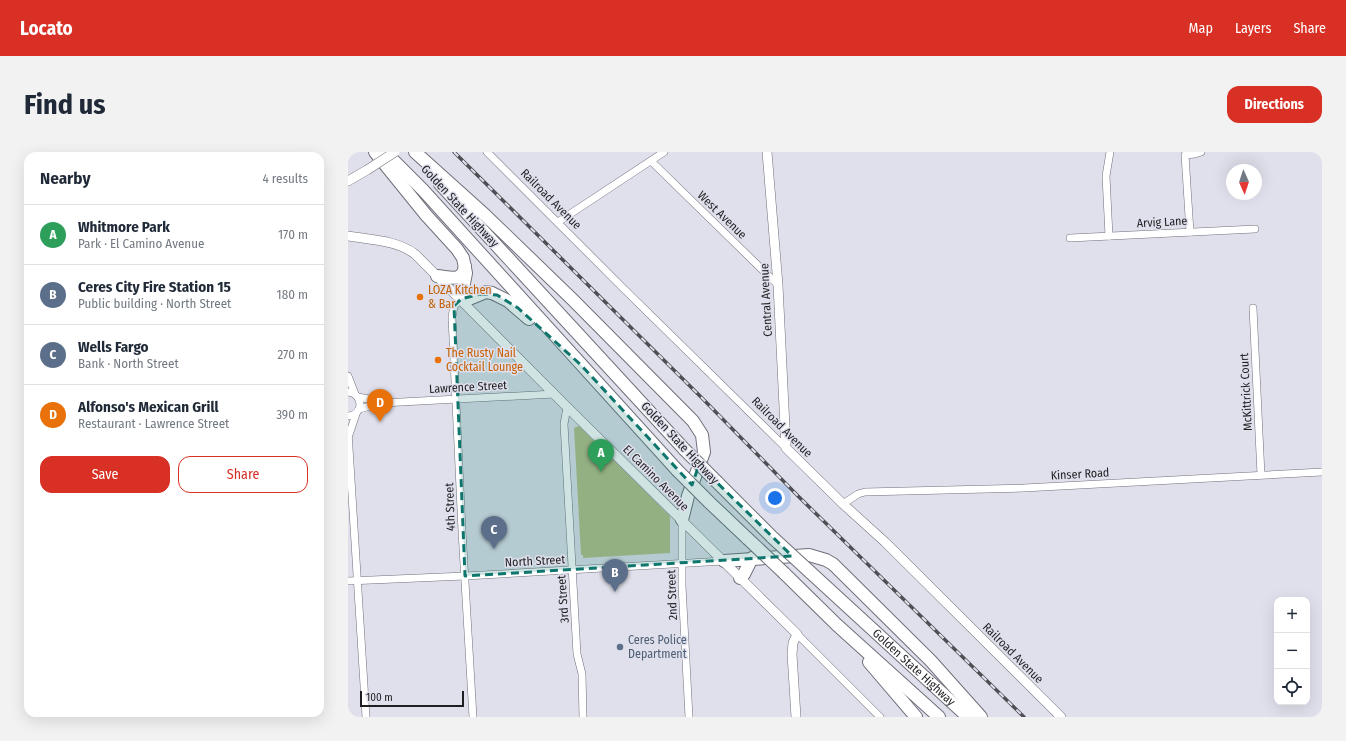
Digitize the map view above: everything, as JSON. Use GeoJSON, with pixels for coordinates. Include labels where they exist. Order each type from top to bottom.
{"type":"FeatureCollection","features":[{"type":"Feature","properties":{"kind":"highway"},"geometry":{"type":"LineString","coordinates":[[375,152],[426,215],[457,249],[465,264],[466,278],[461,299],[470,299],[486,292],[502,297],[518,308],[581,365]]}},
{"type":"Feature","properties":{"kind":"highway","name":"Golden State Highway"},"geometry":{"type":"LineString","coordinates":[[385,152],[423,190],[677,470],[837,625],[939,717]]}},
{"type":"Feature","properties":{"kind":"highway","name":"Golden State Highway"},"geometry":{"type":"LineString","coordinates":[[410,152],[716,482],[773,538],[968,717]]}},
{"type":"Feature","properties":{"kind":"highway"},"geometry":{"type":"LineString","coordinates":[[415,152],[485,215],[573,300],[693,421],[702,435],[704,452],[688,496],[682,520]]}},
{"type":"Feature","properties":{"kind":"highway"},"geometry":{"type":"LineString","coordinates":[[437,276],[457,278],[462,275],[465,264]]}},
{"type":"Feature","properties":{"kind":"highway"},"geometry":{"type":"LineString","coordinates":[[724,561],[809,555],[826,560],[833,564],[931,661],[981,717]]}},
{"type":"Feature","properties":{"kind":"highway"},"geometry":{"type":"LineString","coordinates":[[740,578],[744,574],[752,558]]}},
{"type":"Feature","properties":{"kind":"highway"},"geometry":{"type":"LineString","coordinates":[[837,625],[916,717]]}},
{"type":"Feature","properties":{"kind":"street"},"geometry":{"type":"LineString","coordinates":[[348,181],[395,152]]}},
{"type":"Feature","properties":{"kind":"street","name":"Railroad Avenue"},"geometry":{"type":"LineString","coordinates":[[487,152],[843,504],[885,542],[1061,717]]}},
{"type":"Feature","properties":{"kind":"street"},"geometry":{"type":"LineString","coordinates":[[558,222],[664,152]]}},
{"type":"Feature","properties":{"kind":"street","name":"Central Avenue"},"geometry":{"type":"LineString","coordinates":[[767,152],[778,284],[786,448]]}},
{"type":"Feature","properties":{"kind":"street"},"geometry":{"type":"LineString","coordinates":[[1109,236],[1106,176],[1110,152]]}},
{"type":"Feature","properties":{"kind":"street"},"geometry":{"type":"LineString","coordinates":[[1190,232],[1185,155],[1201,152]]}},
{"type":"Feature","properties":{"kind":"street","name":"West Avenue"},"geometry":{"type":"LineString","coordinates":[[651,161],[778,284]]}},
{"type":"Feature","properties":{"kind":"street","name":"Arvig Lane"},"geometry":{"type":"LineString","coordinates":[[1070,238],[1255,229]]}},
{"type":"Feature","properties":{"kind":"street","name":"El Camino Avenue"},"geometry":{"type":"LineString","coordinates":[[348,236],[402,246],[415,254],[880,717]]}},
{"type":"Feature","properties":{"kind":"street","name":"4th Street"},"geometry":{"type":"LineString","coordinates":[[461,299],[454,306],[452,312],[455,399],[473,717]]}},
{"type":"Feature","properties":{"kind":"street","name":"McKittrick Court"},"geometry":{"type":"LineString","coordinates":[[1253,308],[1261,475]]}},
{"type":"Feature","properties":{"kind":"street"},"geometry":{"type":"LineString","coordinates":[[348,376],[354,395],[360,402],[358,411],[348,434],[366,717]]}},
{"type":"Feature","properties":{"kind":"street","name":"Lawrence Street"},"geometry":{"type":"LineString","coordinates":[[348,416],[382,403],[556,394]]}},
{"type":"Feature","properties":{"kind":"street","name":"Lawrence Street"},"geometry":{"type":"LineString","coordinates":[[354,395],[382,403]]}},
{"type":"Feature","properties":{"kind":"street","name":"3rd Street"},"geometry":{"type":"LineString","coordinates":[[567,407],[564,424],[577,654],[582,674],[583,717]]}},
{"type":"Feature","properties":{"kind":"street","name":"Kinser Road"},"geometry":{"type":"LineString","coordinates":[[843,504],[858,494],[865,492],[1024,488],[1322,472]]}},
{"type":"Feature","properties":{"kind":"street","name":"2nd Street"},"geometry":{"type":"LineString","coordinates":[[682,520],[682,586],[689,717]]}},
{"type":"Feature","properties":{"kind":"street","name":"North Street"},"geometry":{"type":"LineString","coordinates":[[348,581],[465,576],[724,561]]}},
{"type":"Feature","properties":{"kind":"street"},"geometry":{"type":"LineString","coordinates":[[796,717],[792,654],[793,644],[798,634]]}},
{"type":"Feature","properties":{"kind":"highlighted area"},"geometry":{"type":"Polygon","coordinates":[[[480,294],[497,295],[518,308],[581,365],[692,485],[699,465],[792,556],[465,576],[454,306],[461,299],[480,294]]]}},
{"type":"Feature","properties":{"kind":"green space"},"geometry":{"type":"Polygon","coordinates":[[[579,426],[670,516],[670,553],[583,558],[583,555],[581,555],[574,428],[579,426]]]}},
{"type":"Feature","properties":{"kind":"railway"},"geometry":{"type":"LineString","coordinates":[[454,152],[701,397],[799,497],[1024,717]]}},
{"type":"Feature","properties":{"kind":"place","name":"LOZA Kitchen & Bar"},"geometry":{"type":"Point","coordinates":[420,297]}},
{"type":"Feature","properties":{"kind":"place","name":"The Rusty Nail Cocktail Lounge"},"geometry":{"type":"Point","coordinates":[438,360]}},
{"type":"Feature","properties":{"kind":"place","name":"Alfonso's Mexican Grill"},"geometry":{"type":"Point","coordinates":[380,422]}},
{"type":"Feature","properties":{"kind":"place","name":"Whitmore Park"},"geometry":{"type":"Point","coordinates":[601,472]}},
{"type":"Feature","properties":{"kind":"place","name":"Wells Fargo"},"geometry":{"type":"Point","coordinates":[494,549]}},
{"type":"Feature","properties":{"kind":"place","name":"Ceres City Fire Station 15"},"geometry":{"type":"Point","coordinates":[615,592]}},
{"type":"Feature","properties":{"kind":"place","name":"Ceres Police Department"},"geometry":{"type":"Point","coordinates":[620,647]}}]}
